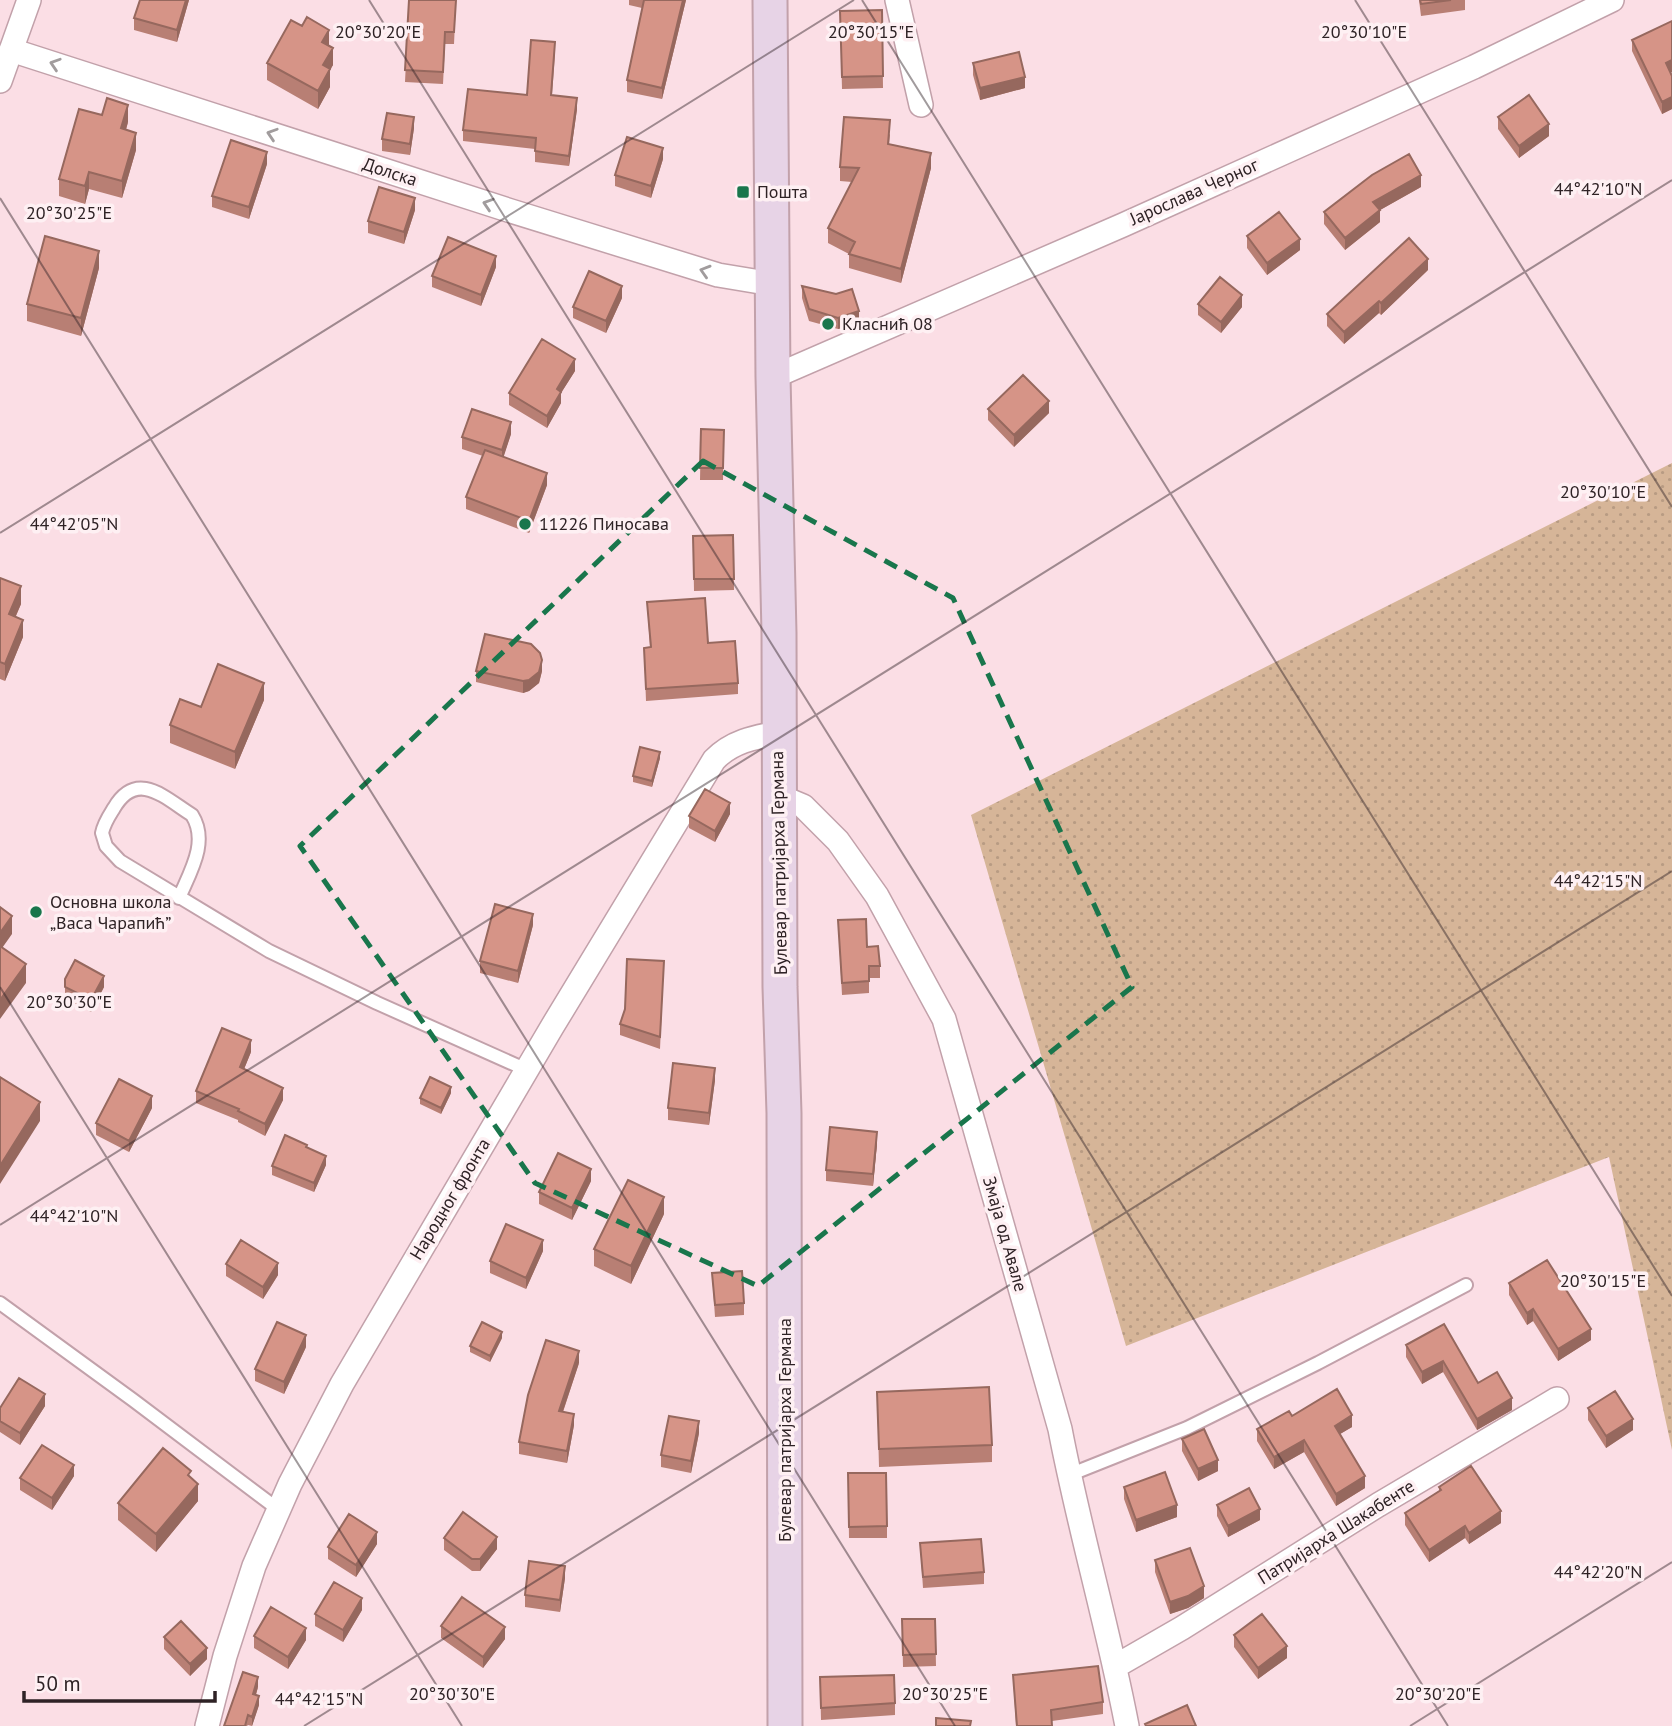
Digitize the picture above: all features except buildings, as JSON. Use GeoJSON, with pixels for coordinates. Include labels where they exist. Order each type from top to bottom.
{"type":"FeatureCollection","features":[{"type":"Feature","properties":{"kind":"main road","name":"Булевар патријарха Германа"},"geometry":{"type":"LineString","coordinates":[[769,0],[773,377],[778,506],[778,733],[784,1113],[785,1726]]}},
{"type":"Feature","properties":{"kind":"street"},"geometry":{"type":"LineString","coordinates":[[0,81],[29,0]]}},
{"type":"Feature","properties":{"kind":"street"},"geometry":{"type":"LineString","coordinates":[[897,0],[921,105]]}},
{"type":"Feature","properties":{"kind":"street","name":"Јарослава Черног"},"geometry":{"type":"LineString","coordinates":[[773,377],[1123,225],[1474,66],[1612,0]]}},
{"type":"Feature","properties":{"kind":"street","name":"Долска"},"geometry":{"type":"LineString","coordinates":[[11,50],[692,267],[738,280],[772,284]]}},
{"type":"Feature","properties":{"kind":"street","name":"Народног фронта"},"geometry":{"type":"LineString","coordinates":[[207,1726],[225,1656],[254,1566],[342,1384],[713,760],[722,752],[751,738],[778,733]]}},
{"type":"Feature","properties":{"kind":"street","name":"Змаја од Авале"},"geometry":{"type":"LineString","coordinates":[[779,796],[803,806],[838,841],[877,895],[944,1019],[1056,1417],[1116,1666],[1127,1726]]}},
{"type":"Feature","properties":{"kind":"street","name":"Патријарха Шакабенте"},"geometry":{"type":"LineString","coordinates":[[1116,1666],[1557,1399]]}},
{"type":"Feature","properties":{"kind":"lane"},"geometry":{"type":"LineString","coordinates":[[179,898],[198,847],[200,836],[197,822],[151,789],[135,788],[120,799],[102,833],[106,846],[120,861],[179,898],[306,970],[527,1070]]}},
{"type":"Feature","properties":{"kind":"lane"},"geometry":{"type":"LineString","coordinates":[[1069,1475],[1187,1428],[1466,1285]]}},
{"type":"Feature","properties":{"kind":"lane"},"geometry":{"type":"LineString","coordinates":[[0,1303],[279,1510]]}},
{"type":"Feature","properties":{"kind":"highlighted area"},"geometry":{"type":"Polygon","coordinates":[[[703,461],[953,598],[1132,987],[758,1286],[535,1183],[300,846],[703,461]]]}},
{"type":"Feature","properties":{"kind":"shaded area"},"geometry":{"type":"Polygon","coordinates":[[[1672,463],[1672,1450],[1609,1157],[1126,1346],[971,815],[1672,463]]]}},
{"type":"Feature","properties":{"kind":"place","name":"Пошта"},"geometry":{"type":"Point","coordinates":[743,192]}},
{"type":"Feature","properties":{"kind":"place","name":"Класнић 08"},"geometry":{"type":"Point","coordinates":[828,324]}},
{"type":"Feature","properties":{"kind":"place","name":"11226 Пиносава"},"geometry":{"type":"Point","coordinates":[525,524]}},
{"type":"Feature","properties":{"kind":"place","name":"Основна школа „Васа Чарапић”"},"geometry":{"type":"Point","coordinates":[36,912]}}]}
